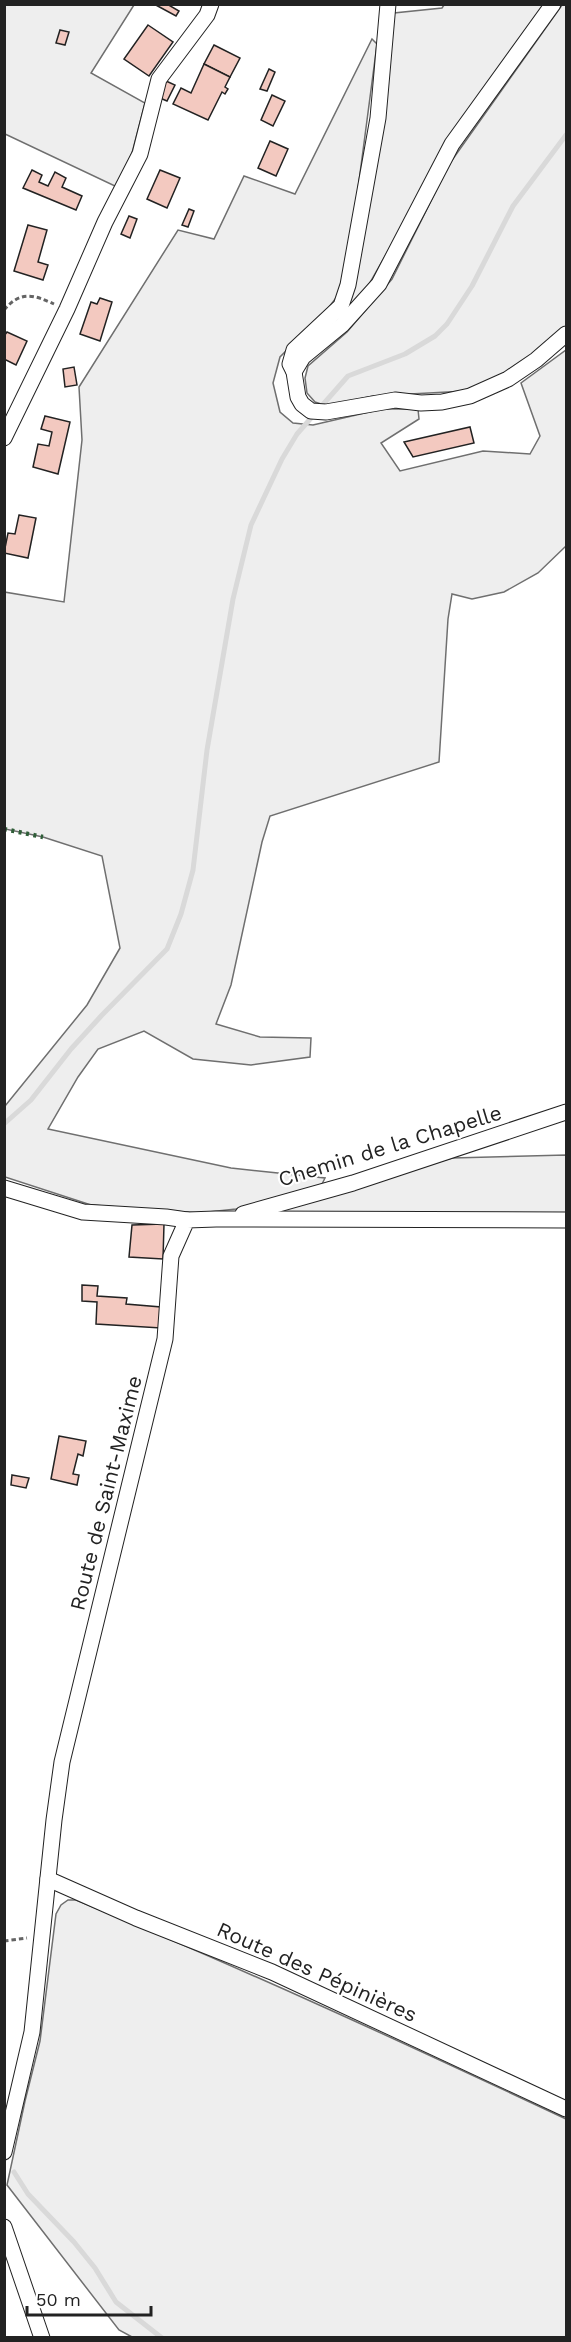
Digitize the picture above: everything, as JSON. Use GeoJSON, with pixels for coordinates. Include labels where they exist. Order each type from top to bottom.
{"type":"FeatureCollection","features":[{"type":"Feature","properties":{"kind":"street"},"geometry":{"type":"LineString","coordinates":[[4,438],[67,309],[105,222],[140,154],[159,79],[207,15],[211,4]]}},
{"type":"Feature","properties":{"kind":"street"},"geometry":{"type":"LineString","coordinates":[[294,372],[303,357],[342,325],[379,284],[452,144],[553,4]]}},
{"type":"Feature","properties":{"kind":"street"},"geometry":{"type":"LineString","coordinates":[[390,5],[378,118],[348,285],[341,306],[294,350],[290,364],[294,372],[298,397],[302,404],[318,412],[395,400],[421,403],[442,402],[471,396],[508,379],[536,360],[567,334]]}},
{"type":"Feature","properties":{"kind":"street","name":"Chemin de la Chapelle"},"geometry":{"type":"LineString","coordinates":[[226,1219],[353,1183],[567,1112]]}},
{"type":"Feature","properties":{"kind":"street"},"geometry":{"type":"LineString","coordinates":[[4,1188],[83,1212],[187,1220],[567,1220]]}},
{"type":"Feature","properties":{"kind":"street","name":"Route de Saint-Maxime"},"geometry":{"type":"LineString","coordinates":[[4,2152],[32,2032],[62,1762],[165,1339],[171,1256],[187,1220]]}},
{"type":"Feature","properties":{"kind":"street","name":"Route des Pépinières"},"geometry":{"type":"LineString","coordinates":[[48,1879],[136,1918],[272,1972],[567,2109]]}},
{"type":"Feature","properties":{"kind":"street"},"geometry":{"type":"LineString","coordinates":[[4,2227],[42,2337]]}},
{"type":"Feature","properties":{"kind":"path"},"geometry":{"type":"LineString","coordinates":[[4,310],[17,299],[25,296],[36,296],[67,309]]}},
{"type":"Feature","properties":{"kind":"path"},"geometry":{"type":"LineString","coordinates":[[4,1941],[42,1936]]}},
{"type":"Feature","properties":{"kind":"shaded area"},"geometry":{"type":"Polygon","coordinates":[[[4,5],[134,5],[91,73],[145,103],[132,153],[117,187],[5,134],[4,5]]]}},
{"type":"Feature","properties":{"kind":"shaded area"},"geometry":{"type":"Polygon","coordinates":[[[444,5],[545,5],[416,202],[368,286],[352,306],[346,304],[394,13],[442,8],[444,5]]]}},
{"type":"Feature","properties":{"kind":"shaded area"},"geometry":{"type":"Polygon","coordinates":[[[562,5],[566,5],[566,327],[525,362],[489,384],[466,391],[373,396],[327,406],[315,402],[307,393],[305,378],[308,366],[347,332],[392,279],[450,163],[562,5]]]}},
{"type":"Feature","properties":{"kind":"shaded area"},"geometry":{"type":"Polygon","coordinates":[[[372,39],[377,44],[351,242],[339,294],[326,311],[280,357],[273,383],[280,412],[293,423],[313,425],[382,409],[418,409],[419,419],[381,443],[400,471],[483,451],[530,454],[540,436],[521,383],[566,350],[566,546],[538,573],[504,592],[472,599],[452,594],[448,619],[439,762],[270,816],[262,842],[231,985],[216,1024],[260,1037],[311,1038],[310,1057],[251,1065],[193,1059],[144,1031],[98,1049],[78,1077],[48,1129],[231,1168],[325,1178],[321,1186],[236,1209],[199,1213],[91,1205],[5,1177],[5,1106],[87,1005],[120,948],[102,856],[43,837],[5,829],[4,592],[64,602],[82,440],[79,387],[178,230],[214,239],[244,176],[295,194],[372,39]]]}},
{"type":"Feature","properties":{"kind":"shaded area"},"geometry":{"type":"Polygon","coordinates":[[[566,1155],[566,1216],[257,1215],[452,1158],[566,1155]]]}},
{"type":"Feature","properties":{"kind":"shaded area"},"geometry":{"type":"Polygon","coordinates":[[[68,1900],[76,1900],[261,1979],[566,2119],[566,2337],[132,2337],[119,2330],[7,2185],[40,2041],[56,1914],[61,1905],[68,1900]]]}},
{"type":"Feature","properties":{"kind":"building"},"geometry":{"type":"Polygon","coordinates":[[[154,4],[167,4],[179,11],[176,16],[154,4]]]}},
{"type":"Feature","properties":{"kind":"building"},"geometry":{"type":"Polygon","coordinates":[[[148,25],[173,42],[149,76],[124,59],[148,25]]]}},
{"type":"Feature","properties":{"kind":"building"},"geometry":{"type":"Polygon","coordinates":[[[60,30],[69,32],[65,45],[56,43],[60,30]]]}},
{"type":"Feature","properties":{"kind":"building"},"geometry":{"type":"Polygon","coordinates":[[[214,45],[240,58],[230,77],[204,64],[214,45]]]}},
{"type":"Feature","properties":{"kind":"building"},"geometry":{"type":"Polygon","coordinates":[[[204,64],[230,77],[225,87],[228,89],[225,94],[222,92],[208,120],[173,104],[181,88],[191,93],[204,64]]]}},
{"type":"Feature","properties":{"kind":"building"},"geometry":{"type":"Polygon","coordinates":[[[269,69],[275,72],[267,91],[260,89],[269,69]]]}},
{"type":"Feature","properties":{"kind":"building"},"geometry":{"type":"Polygon","coordinates":[[[166,81],[175,85],[167,101],[160,98],[166,81]]]}},
{"type":"Feature","properties":{"kind":"building"},"geometry":{"type":"Polygon","coordinates":[[[272,95],[285,101],[273,126],[261,120],[272,95]]]}},
{"type":"Feature","properties":{"kind":"building"},"geometry":{"type":"Polygon","coordinates":[[[270,141],[288,149],[276,176],[258,168],[270,141]]]}},
{"type":"Feature","properties":{"kind":"building"},"geometry":{"type":"Polygon","coordinates":[[[32,170],[42,175],[39,182],[48,186],[55,172],[66,178],[62,187],[82,196],[76,210],[23,188],[32,170]]]}},
{"type":"Feature","properties":{"kind":"building"},"geometry":{"type":"Polygon","coordinates":[[[160,170],[180,178],[167,208],[147,199],[160,170]]]}},
{"type":"Feature","properties":{"kind":"building"},"geometry":{"type":"Polygon","coordinates":[[[189,209],[194,211],[188,227],[182,225],[189,209]]]}},
{"type":"Feature","properties":{"kind":"building"},"geometry":{"type":"Polygon","coordinates":[[[129,216],[137,219],[130,238],[121,234],[129,216]]]}},
{"type":"Feature","properties":{"kind":"building"},"geometry":{"type":"Polygon","coordinates":[[[28,225],[47,230],[38,262],[48,265],[43,280],[14,271],[28,225]]]}},
{"type":"Feature","properties":{"kind":"building"},"geometry":{"type":"Polygon","coordinates":[[[100,298],[112,302],[100,341],[80,334],[91,302],[97,304],[100,298]]]}},
{"type":"Feature","properties":{"kind":"building"},"geometry":{"type":"Polygon","coordinates":[[[7,332],[27,341],[16,365],[4,359],[4,336],[7,332]]]}},
{"type":"Feature","properties":{"kind":"building"},"geometry":{"type":"Polygon","coordinates":[[[74,367],[77,385],[65,387],[63,369],[74,367]]]}},
{"type":"Feature","properties":{"kind":"building"},"geometry":{"type":"Polygon","coordinates":[[[45,416],[70,422],[58,474],[33,467],[38,444],[49,446],[52,432],[41,429],[45,416]]]}},
{"type":"Feature","properties":{"kind":"building"},"geometry":{"type":"Polygon","coordinates":[[[470,427],[474,443],[413,457],[404,442],[470,427]]]}},
{"type":"Feature","properties":{"kind":"building"},"geometry":{"type":"Polygon","coordinates":[[[19,515],[36,518],[28,558],[4,553],[8,533],[15,534],[19,515]]]}},
{"type":"Feature","properties":{"kind":"building"},"geometry":{"type":"Polygon","coordinates":[[[164,1224],[163,1259],[129,1257],[132,1225],[164,1224]]]}},
{"type":"Feature","properties":{"kind":"building"},"geometry":{"type":"Polygon","coordinates":[[[82,1285],[98,1286],[97,1296],[127,1298],[126,1304],[161,1307],[161,1328],[96,1324],[97,1302],[82,1301],[82,1285]]]}},
{"type":"Feature","properties":{"kind":"building"},"geometry":{"type":"Polygon","coordinates":[[[59,1436],[86,1441],[83,1456],[78,1454],[73,1474],[79,1475],[77,1485],[51,1479],[59,1436]]]}},
{"type":"Feature","properties":{"kind":"building"},"geometry":{"type":"Polygon","coordinates":[[[12,1475],[29,1478],[26,1488],[11,1485],[12,1475]]]}},
{"type":"Feature","properties":{"kind":"waterway"},"geometry":{"type":"LineString","coordinates":[[5,1123],[31,1100],[71,1049],[167,949],[181,914],[193,870],[207,750],[233,599],[251,525],[282,459],[297,434],[348,376],[405,354],[435,336],[447,324],[472,286],[513,206],[566,135]]}},
{"type":"Feature","properties":{"kind":"waterway"},"geometry":{"type":"LineString","coordinates":[[14,2172],[28,2194],[74,2242],[95,2268],[116,2302],[162,2338]]}},
{"type":"Feature","properties":{"kind":"hedge"},"geometry":{"type":"LineString","coordinates":[[4,829],[43,837]]}}]}
